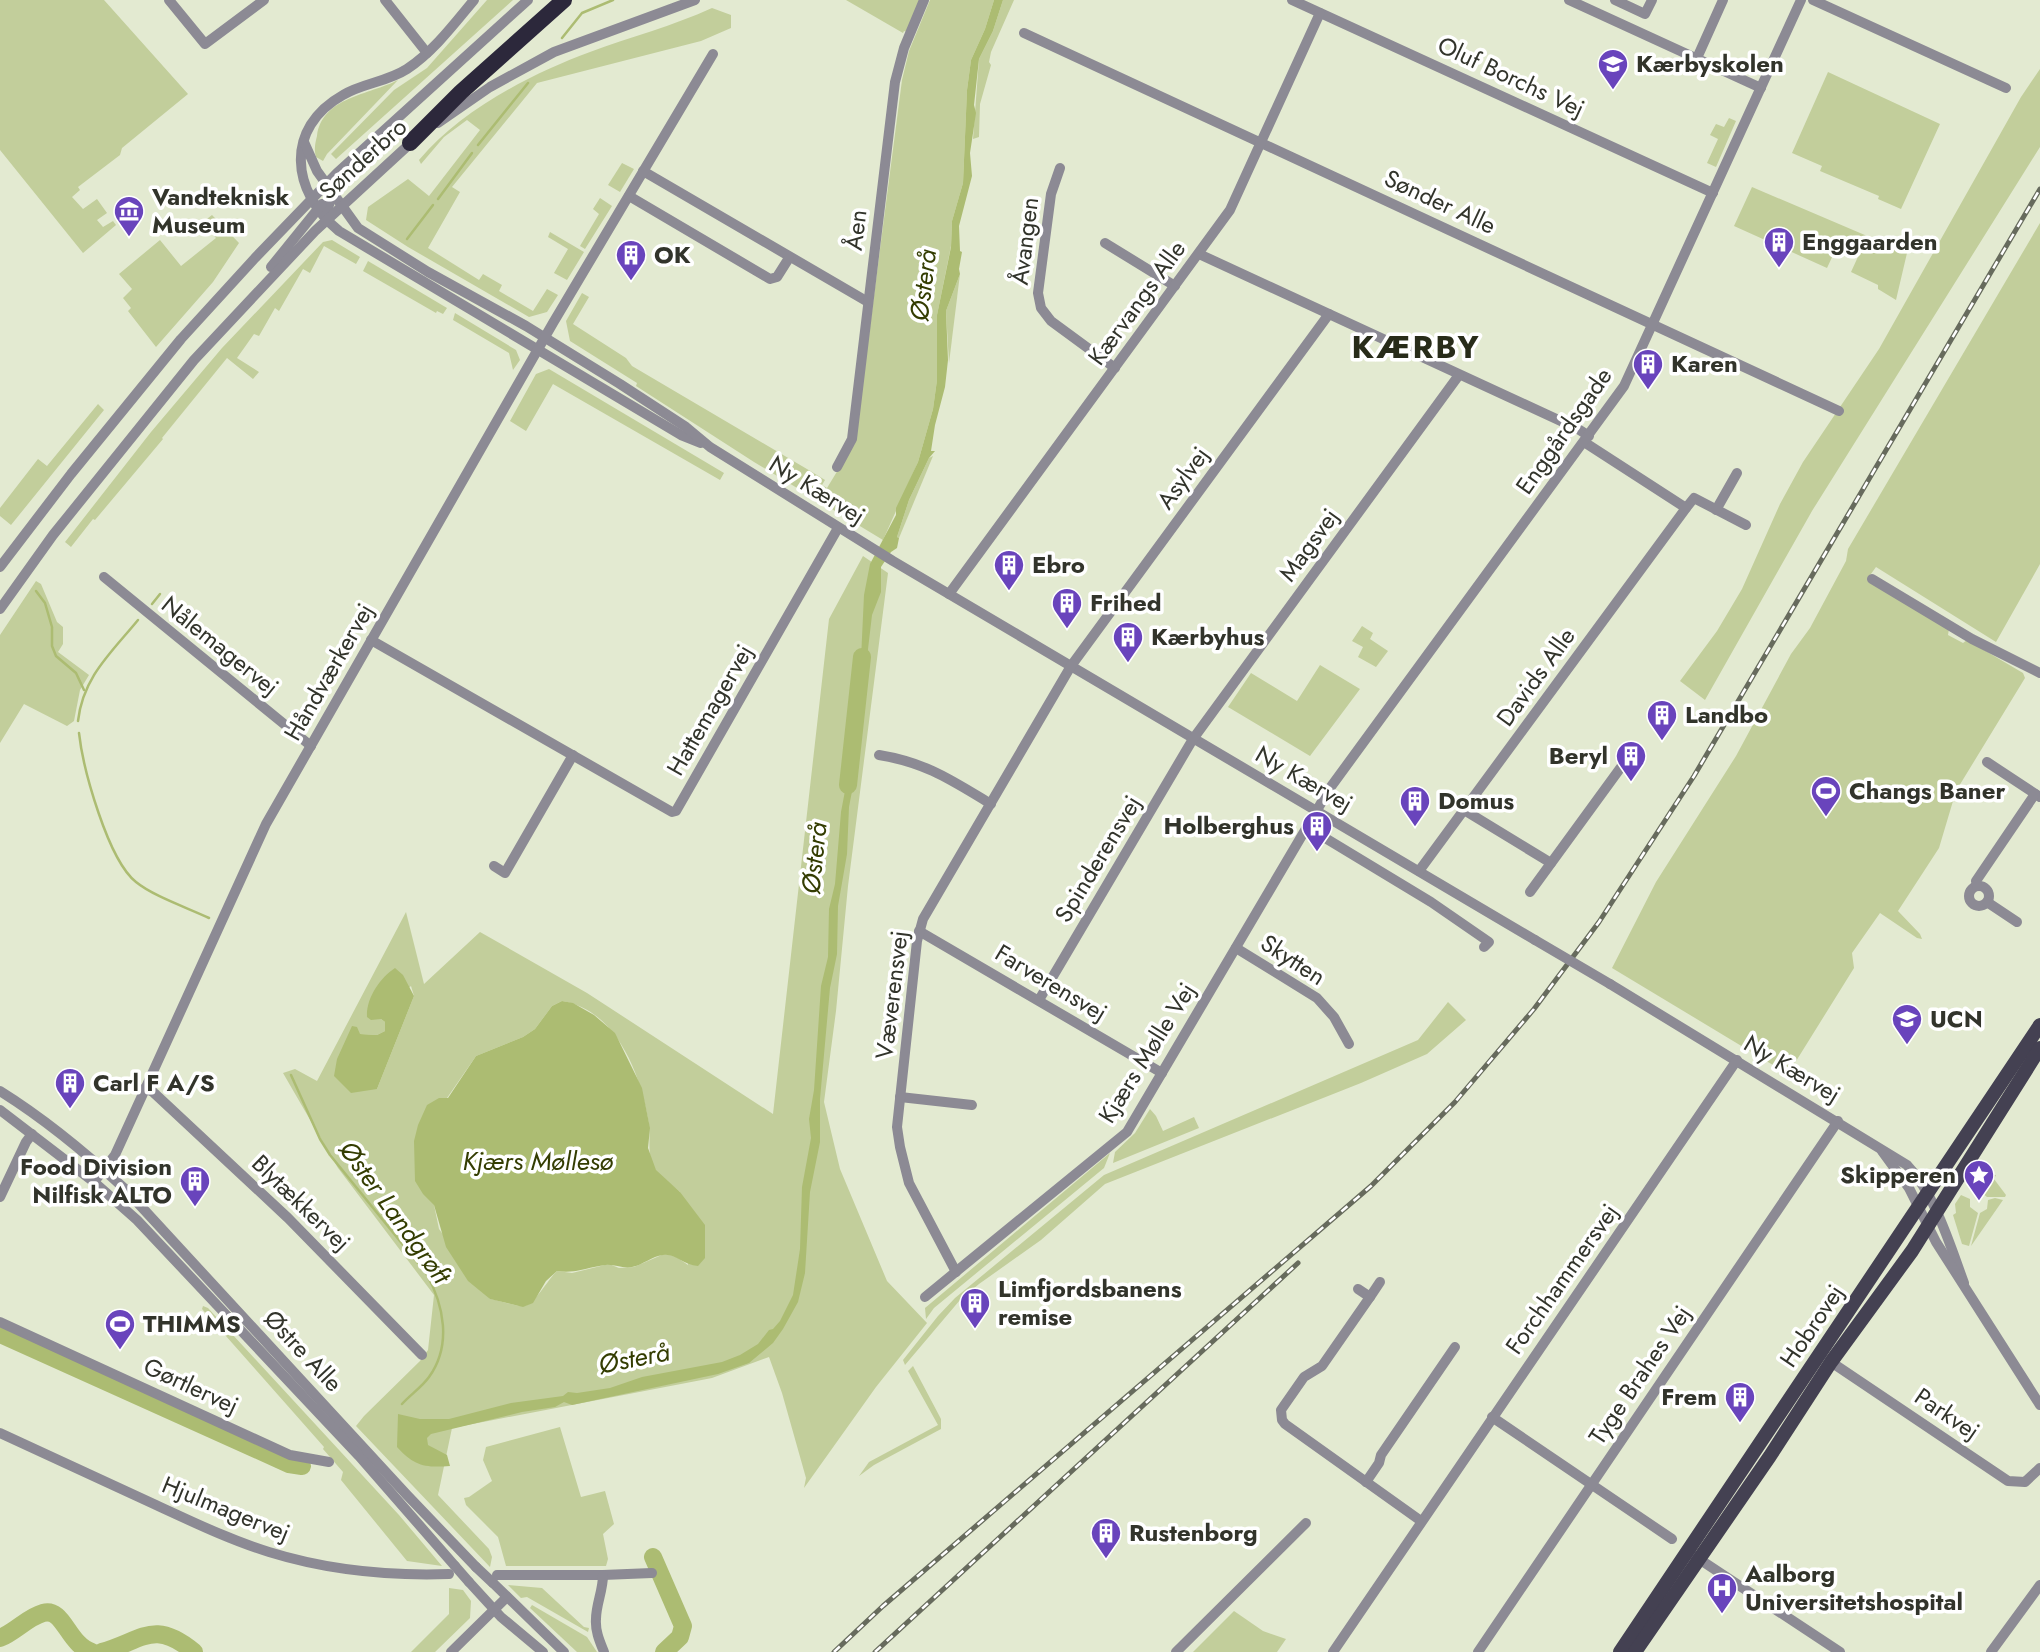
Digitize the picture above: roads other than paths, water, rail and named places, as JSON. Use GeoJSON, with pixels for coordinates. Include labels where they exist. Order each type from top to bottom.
{"type":"FeatureCollection","features":[{"type":"Feature","properties":{"kind":"highway"},"geometry":{"type":"LineString","coordinates":[[410,143],[461,92],[564,0]]}},
{"type":"Feature","properties":{"kind":"main road","name":"Hobrovej"},"geometry":{"type":"LineString","coordinates":[[1635,1652],[1693,1555],[2040,1025]]}},
{"type":"Feature","properties":{"kind":"main road","name":"Hobrovej"},"geometry":{"type":"LineString","coordinates":[[1619,1652],[1693,1555],[1879,1297],[2040,1048]]}},
{"type":"Feature","properties":{"kind":"street"},"geometry":{"type":"LineString","coordinates":[[169,0],[205,44],[264,0]]}},
{"type":"Feature","properties":{"kind":"street"},"geometry":{"type":"LineString","coordinates":[[385,0],[427,53]]}},
{"type":"Feature","properties":{"kind":"street"},"geometry":{"type":"LineString","coordinates":[[311,200],[301,174],[304,142],[314,120],[333,101],[346,93],[400,73],[427,53],[474,0]]}},
{"type":"Feature","properties":{"kind":"street","name":"Sønderbro"},"geometry":{"type":"LineString","coordinates":[[0,568],[71,474],[181,339],[326,184],[528,0]]}},
{"type":"Feature","properties":{"kind":"street","name":"Sønderbro"},"geometry":{"type":"LineString","coordinates":[[0,609],[53,534],[104,469],[226,325],[327,219],[410,143],[490,87],[554,52],[695,0]]}},
{"type":"Feature","properties":{"kind":"street","name":"Åen"},"geometry":{"type":"LineString","coordinates":[[837,467],[852,439],[895,82],[904,48],[924,0]]}},
{"type":"Feature","properties":{"kind":"street","name":"Oluf Borchs Vej"},"geometry":{"type":"LineString","coordinates":[[1292,0],[1713,193]]}},
{"type":"Feature","properties":{"kind":"street"},"geometry":{"type":"LineString","coordinates":[[1569,0],[1761,88]]}},
{"type":"Feature","properties":{"kind":"street"},"geometry":{"type":"LineString","coordinates":[[1615,0],[1645,14]]}},
{"type":"Feature","properties":{"kind":"street"},"geometry":{"type":"LineString","coordinates":[[1637,31],[1651,0]]}},
{"type":"Feature","properties":{"kind":"street"},"geometry":{"type":"LineString","coordinates":[[1697,58],[1723,0]]}},
{"type":"Feature","properties":{"kind":"street","name":"Enggårdsgade"},"geometry":{"type":"LineString","coordinates":[[1317,811],[1330,788],[1624,386],[1801,0]]}},
{"type":"Feature","properties":{"kind":"street"},"geometry":{"type":"LineString","coordinates":[[1813,0],[2006,88]]}},
{"type":"Feature","properties":{"kind":"street","name":"Kærvangs Alle"},"geometry":{"type":"LineString","coordinates":[[949,594],[1230,210],[1320,13]]}},
{"type":"Feature","properties":{"kind":"street","name":"Sønder Alle"},"geometry":{"type":"LineString","coordinates":[[1024,33],[1839,411]]}},
{"type":"Feature","properties":{"kind":"street","name":"Håndværkervej"},"geometry":{"type":"LineString","coordinates":[[94,1182],[115,1155],[260,836],[538,350],[713,54]]}},
{"type":"Feature","properties":{"kind":"street"},"geometry":{"type":"LineString","coordinates":[[327,219],[327,210],[333,195],[438,81]]}},
{"type":"Feature","properties":{"kind":"street","name":"Ny Kærvej"},"geometry":{"type":"LineString","coordinates":[[304,142],[310,160],[358,228],[428,272],[545,338],[686,427],[710,447],[872,549],[1611,984],[1907,1165],[1917,1176],[1931,1219],[1985,1322],[2040,1405]]}},
{"type":"Feature","properties":{"kind":"street","name":"Åvangen"},"geometry":{"type":"LineString","coordinates":[[1060,168],[1051,194],[1038,293],[1041,308],[1051,321],[1115,368]]}},
{"type":"Feature","properties":{"kind":"street"},"geometry":{"type":"LineString","coordinates":[[643,171],[868,302]]}},
{"type":"Feature","properties":{"kind":"street"},"geometry":{"type":"LineString","coordinates":[[226,325],[319,210],[326,195],[326,184]]}},
{"type":"Feature","properties":{"kind":"street"},"geometry":{"type":"LineString","coordinates":[[629,196],[770,279],[777,277],[789,258]]}},
{"type":"Feature","properties":{"kind":"street","name":"Ny Kærvej"},"geometry":{"type":"LineString","coordinates":[[311,200],[339,231],[681,435],[710,447]]}},
{"type":"Feature","properties":{"kind":"street"},"geometry":{"type":"LineString","coordinates":[[1105,243],[1175,286]]}},
{"type":"Feature","properties":{"kind":"street"},"geometry":{"type":"LineString","coordinates":[[1199,254],[1578,429],[1586,439],[1686,508],[1694,498],[1746,525]]}},
{"type":"Feature","properties":{"kind":"street","name":"Asylvej"},"geometry":{"type":"LineString","coordinates":[[1071,666],[1329,314]]}},
{"type":"Feature","properties":{"kind":"street","name":"Magsvej"},"geometry":{"type":"LineString","coordinates":[[1194,739],[1459,374]]}},
{"type":"Feature","properties":{"kind":"street"},"geometry":{"type":"LineString","coordinates":[[1716,510],[1737,474]]}},
{"type":"Feature","properties":{"kind":"street","name":"Davids Alle"},"geometry":{"type":"LineString","coordinates":[[1419,871],[1686,508]]}},
{"type":"Feature","properties":{"kind":"street","name":"Hattemagervej"},"geometry":{"type":"LineString","coordinates":[[371,640],[672,812],[676,811],[838,528]]}},
{"type":"Feature","properties":{"kind":"street","name":"Nålemagervej"},"geometry":{"type":"LineString","coordinates":[[104,577],[311,746]]}},
{"type":"Feature","properties":{"kind":"street"},"geometry":{"type":"LineString","coordinates":[[1872,579],[1972,639],[2040,673]]}},
{"type":"Feature","properties":{"kind":"street","name":"Væverensvej"},"geometry":{"type":"LineString","coordinates":[[956,1272],[909,1182],[897,1127],[919,931],[923,919],[1071,666]]}},
{"type":"Feature","properties":{"kind":"street","name":"Spinderensvej"},"geometry":{"type":"LineString","coordinates":[[1039,1000],[1194,739]]}},
{"type":"Feature","properties":{"kind":"street"},"geometry":{"type":"LineString","coordinates":[[1530,892],[1635,748]]}},
{"type":"Feature","properties":{"kind":"street"},"geometry":{"type":"LineString","coordinates":[[494,866],[505,873],[573,755]]}},
{"type":"Feature","properties":{"kind":"street"},"geometry":{"type":"LineString","coordinates":[[879,755],[921,764],[991,804]]}},
{"type":"Feature","properties":{"kind":"street"},"geometry":{"type":"LineString","coordinates":[[1987,762],[2037,796],[1976,881],[1977,886],[1988,890],[1987,902],[2017,922]]}},
{"type":"Feature","properties":{"kind":"street"},"geometry":{"type":"LineString","coordinates":[[1464,810],[1551,863]]}},
{"type":"Feature","properties":{"kind":"street","name":"Kjærs Mølle Vej"},"geometry":{"type":"LineString","coordinates":[[925,1297],[1127,1132],[1317,811]]}},
{"type":"Feature","properties":{"kind":"street","name":"Ny Kærvej"},"geometry":{"type":"LineString","coordinates":[[1307,827],[1431,902],[1489,942],[1484,947]]}},
{"type":"Feature","properties":{"kind":"street","name":"Farverensvej"},"geometry":{"type":"LineString","coordinates":[[919,931],[1162,1073]]}},
{"type":"Feature","properties":{"kind":"street","name":"Skytten"},"geometry":{"type":"LineString","coordinates":[[1236,948],[1317,998],[1334,1017],[1349,1044]]}},
{"type":"Feature","properties":{"kind":"street","name":"Forchhammersvej"},"geometry":{"type":"LineString","coordinates":[[1333,1652],[1737,1060]]}},
{"type":"Feature","properties":{"kind":"street","name":"Blytækkervej"},"geometry":{"type":"LineString","coordinates":[[145,1088],[153,1092],[288,1218],[422,1355]]}},
{"type":"Feature","properties":{"kind":"street","name":"Østre Alle"},"geometry":{"type":"LineString","coordinates":[[0,1091],[52,1127],[104,1170],[152,1218],[407,1495],[476,1567],[495,1579],[507,1597],[564,1652]]}},
{"type":"Feature","properties":{"kind":"street"},"geometry":{"type":"LineString","coordinates":[[900,1097],[972,1105]]}},
{"type":"Feature","properties":{"kind":"street","name":"Østre Alle"},"geometry":{"type":"LineString","coordinates":[[0,1110],[94,1182],[137,1220],[368,1466],[452,1570],[469,1582],[493,1610],[543,1652]]}},
{"type":"Feature","properties":{"kind":"street","name":"Tyge Brahes Vej"},"geometry":{"type":"LineString","coordinates":[[1478,1652],[1838,1121]]}},
{"type":"Feature","properties":{"kind":"street"},"geometry":{"type":"LineString","coordinates":[[0,1197],[32,1134]]}},
{"type":"Feature","properties":{"kind":"street"},"geometry":{"type":"LineString","coordinates":[[1380,1282],[1322,1366],[1304,1377],[1280,1415],[1285,1424],[1421,1521]]}},
{"type":"Feature","properties":{"kind":"street"},"geometry":{"type":"LineString","coordinates":[[1358,1289],[1370,1297]]}},
{"type":"Feature","properties":{"kind":"street","name":"Gørtlervej"},"geometry":{"type":"LineString","coordinates":[[0,1322],[290,1455],[329,1462]]}},
{"type":"Feature","properties":{"kind":"street"},"geometry":{"type":"LineString","coordinates":[[1366,1482],[1379,1463],[1381,1455],[1455,1346]]}},
{"type":"Feature","properties":{"kind":"street","name":"Parkvej"},"geometry":{"type":"LineString","coordinates":[[1831,1362],[2008,1481],[2025,1482],[2040,1468]]}},
{"type":"Feature","properties":{"kind":"street"},"geometry":{"type":"LineString","coordinates":[[1492,1417],[1672,1539]]}},
{"type":"Feature","properties":{"kind":"street","name":"Hjulmagervej"},"geometry":{"type":"LineString","coordinates":[[0,1433],[198,1524],[267,1552],[359,1571],[418,1575],[452,1570]]}},
{"type":"Feature","properties":{"kind":"street"},"geometry":{"type":"LineString","coordinates":[[1176,1652],[1306,1524]]}},
{"type":"Feature","properties":{"kind":"street"},"geometry":{"type":"LineString","coordinates":[[1693,1555],[1840,1652]]}},
{"type":"Feature","properties":{"kind":"street"},"geometry":{"type":"LineString","coordinates":[[495,1579],[652,1573]]}},
{"type":"Feature","properties":{"kind":"street"},"geometry":{"type":"LineString","coordinates":[[603,1575],[596,1619],[597,1634],[604,1652]]}},
{"type":"Feature","properties":{"kind":"street"},"geometry":{"type":"LineString","coordinates":[[1991,1652],[2040,1585]]}},
{"type":"Feature","properties":{"kind":"street"},"geometry":{"type":"LineString","coordinates":[[451,1652],[507,1597]]}},
{"type":"Feature","properties":{"kind":"water"},"geometry":{"type":"Polygon","coordinates":[[[994,0],[1003,0],[993,31],[979,59],[974,105],[976,113],[970,153],[972,176],[959,226],[962,252],[960,274],[946,311],[948,360],[931,451],[935,451],[909,500],[897,537],[897,548],[881,567],[881,592],[872,615],[868,649],[869,672],[838,906],[837,954],[830,988],[820,1099],[820,1142],[810,1192],[805,1273],[798,1302],[773,1343],[749,1363],[718,1374],[572,1405],[564,1402],[555,1407],[522,1412],[431,1434],[427,1438],[428,1445],[447,1455],[450,1466],[434,1467],[415,1462],[397,1447],[398,1414],[420,1419],[449,1419],[511,1403],[563,1396],[568,1392],[610,1388],[642,1377],[722,1362],[758,1344],[780,1321],[793,1295],[800,1249],[802,1187],[811,1138],[809,1119],[814,1090],[821,986],[828,957],[829,909],[835,884],[841,812],[851,759],[854,713],[860,680],[864,595],[870,564],[896,515],[896,508],[918,462],[933,409],[937,380],[937,315],[951,247],[952,221],[963,183],[971,60],[994,0]]]}},
{"type":"Feature","properties":{"kind":"water"},"geometry":{"type":"Polygon","coordinates":[[[395,968],[403,975],[414,996],[377,1089],[351,1093],[334,1076],[337,1059],[352,1026],[357,1027],[360,1034],[377,1035],[385,1031],[385,1022],[381,1019],[371,1020],[367,1017],[367,1010],[375,989],[395,968]]]}},
{"type":"Feature","properties":{"kind":"water","name":"Kjærs Møllesø"},"geometry":{"type":"Polygon","coordinates":[[[562,1001],[573,1003],[594,1015],[615,1033],[642,1088],[650,1128],[648,1148],[656,1170],[680,1192],[705,1225],[705,1258],[698,1266],[663,1255],[632,1267],[606,1265],[576,1271],[557,1271],[546,1281],[533,1303],[523,1307],[490,1299],[468,1281],[446,1247],[434,1205],[415,1181],[414,1141],[427,1105],[439,1098],[448,1098],[476,1056],[523,1037],[535,1029],[552,1006],[562,1001]]]}},
{"type":"Feature","properties":{"kind":"waterway","name":"Øster Landgrøft"},"geometry":{"type":"LineString","coordinates":[[562,38],[582,13],[613,0]]}},
{"type":"Feature","properties":{"kind":"waterway","name":"Øster Landgrøft"},"geometry":{"type":"LineString","coordinates":[[478,145],[528,83]]}},
{"type":"Feature","properties":{"kind":"waterway","name":"Øster Landgrøft"},"geometry":{"type":"LineString","coordinates":[[438,199],[472,153]]}},
{"type":"Feature","properties":{"kind":"waterway","name":"Øster Landgrøft"},"geometry":{"type":"LineString","coordinates":[[407,239],[433,205]]}},
{"type":"Feature","properties":{"kind":"waterway"},"geometry":{"type":"LineString","coordinates":[[36,591],[45,603],[56,656],[76,673],[84,690]]}},
{"type":"Feature","properties":{"kind":"waterway","name":"Øster Landgrøft"},"geometry":{"type":"LineString","coordinates":[[152,604],[160,594]]}},
{"type":"Feature","properties":{"kind":"waterway","name":"Øster Landgrøft"},"geometry":{"type":"LineString","coordinates":[[78,721],[81,705],[92,678],[138,620]]}},
{"type":"Feature","properties":{"kind":"waterway","name":"Østerå"},"geometry":{"type":"LineString","coordinates":[[848,785],[862,657]]}},
{"type":"Feature","properties":{"kind":"waterway","name":"Øster Landgrøft"},"geometry":{"type":"LineString","coordinates":[[79,733],[98,813],[126,871],[136,882],[152,892],[209,918]]}},
{"type":"Feature","properties":{"kind":"waterway","name":"Øster Landgrøft"},"geometry":{"type":"LineString","coordinates":[[291,1075],[330,1155],[426,1273],[437,1298],[443,1325],[441,1352],[429,1377],[402,1404]]}},
{"type":"Feature","properties":{"kind":"waterway","name":"Østerå"},"geometry":{"type":"LineString","coordinates":[[0,1334],[289,1464],[302,1466]]}},
{"type":"Feature","properties":{"kind":"waterway"},"geometry":{"type":"LineString","coordinates":[[653,1557],[683,1626],[680,1637],[664,1652]]}},
{"type":"Feature","properties":{"kind":"waterway"},"geometry":{"type":"LineString","coordinates":[[0,1638],[37,1615],[50,1613],[56,1615],[77,1642],[92,1652]]}},
{"type":"Feature","properties":{"kind":"waterway"},"geometry":{"type":"LineString","coordinates":[[102,1652],[148,1635],[158,1634],[169,1636],[194,1652]]}},
{"type":"Feature","properties":{"kind":"railway"},"geometry":{"type":"LineString","coordinates":[[834,1652],[883,1606],[1371,1186],[1455,1102],[1534,1009],[1599,922],[1694,776],[2040,189]]}},
{"type":"Feature","properties":{"kind":"railway"},"geometry":{"type":"LineString","coordinates":[[875,1652],[1298,1263]]}},
{"type":"Feature","properties":{"kind":"place","name":"Kærbyskolen"},"geometry":{"type":"Point","coordinates":[1613,91]}},
{"type":"Feature","properties":{"kind":"place","name":"Vandteknisk Museum"},"geometry":{"type":"Point","coordinates":[129,238]}},
{"type":"Feature","properties":{"kind":"place","name":"Enggaarden"},"geometry":{"type":"Point","coordinates":[1779,269]}},
{"type":"Feature","properties":{"kind":"place","name":"OK"},"geometry":{"type":"Point","coordinates":[631,282]}},
{"type":"Feature","properties":{"kind":"place","name":"Karen"},"geometry":{"type":"Point","coordinates":[1648,391]}},
{"type":"Feature","properties":{"kind":"place","name":"Ebro"},"geometry":{"type":"Point","coordinates":[1009,592]}},
{"type":"Feature","properties":{"kind":"place","name":"Frihed"},"geometry":{"type":"Point","coordinates":[1067,630]}},
{"type":"Feature","properties":{"kind":"place","name":"Kærbyhus"},"geometry":{"type":"Point","coordinates":[1128,664]}},
{"type":"Feature","properties":{"kind":"place","name":"Landbo"},"geometry":{"type":"Point","coordinates":[1662,742]}},
{"type":"Feature","properties":{"kind":"place","name":"Beryl"},"geometry":{"type":"Point","coordinates":[1631,783]}},
{"type":"Feature","properties":{"kind":"place","name":"Changs Baner"},"geometry":{"type":"Point","coordinates":[1826,818]}},
{"type":"Feature","properties":{"kind":"place","name":"Domus"},"geometry":{"type":"Point","coordinates":[1415,828]}},
{"type":"Feature","properties":{"kind":"place","name":"Holberghus"},"geometry":{"type":"Point","coordinates":[1317,853]}},
{"type":"Feature","properties":{"kind":"place","name":"UCN"},"geometry":{"type":"Point","coordinates":[1907,1046]}},
{"type":"Feature","properties":{"kind":"place","name":"Carl F A/S"},"geometry":{"type":"Point","coordinates":[70,1110]}},
{"type":"Feature","properties":{"kind":"place","name":"Skipperen"},"geometry":{"type":"Point","coordinates":[1979,1202]}},
{"type":"Feature","properties":{"kind":"place","name":"Food Division Nilfisk ALTO"},"geometry":{"type":"Point","coordinates":[195,1208]}},
{"type":"Feature","properties":{"kind":"place","name":"Limfjordsbanens remise"},"geometry":{"type":"Point","coordinates":[975,1330]}},
{"type":"Feature","properties":{"kind":"place","name":"THIMMS"},"geometry":{"type":"Point","coordinates":[120,1351]}},
{"type":"Feature","properties":{"kind":"place","name":"Frem"},"geometry":{"type":"Point","coordinates":[1740,1424]}},
{"type":"Feature","properties":{"kind":"place","name":"Rustenborg"},"geometry":{"type":"Point","coordinates":[1106,1560]}},
{"type":"Feature","properties":{"kind":"place","name":"Aalborg Universitetshospital"},"geometry":{"type":"Point","coordinates":[1722,1615]}},
{"type":"Feature","properties":{"kind":"district","name":"KÆRBY"},"geometry":{"type":"Point","coordinates":[1416,347]}}]}
